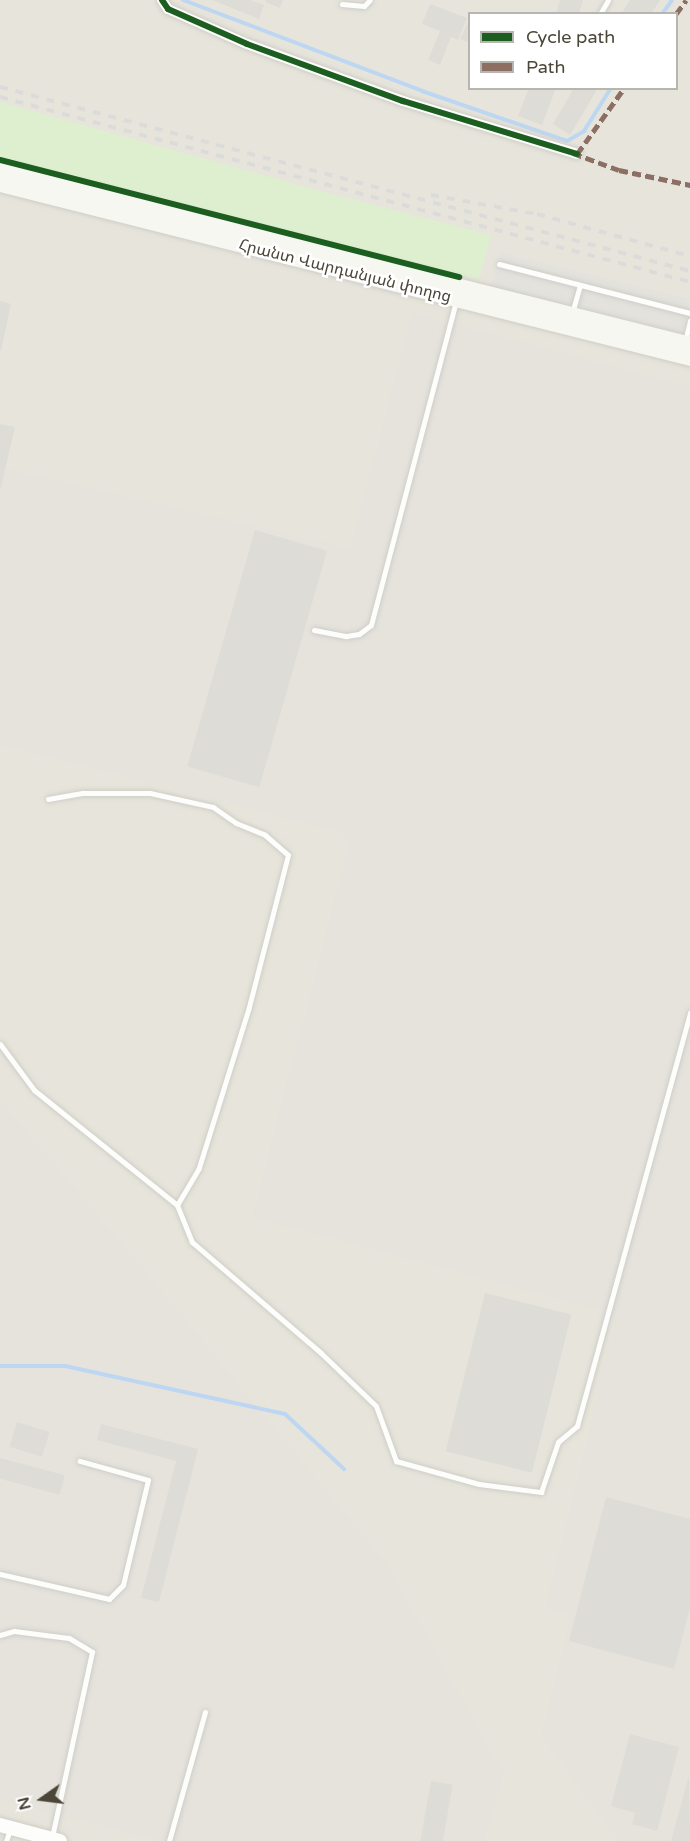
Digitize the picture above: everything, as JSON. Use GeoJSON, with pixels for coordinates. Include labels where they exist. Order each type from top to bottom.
{"type":"FeatureCollection","features":[{"type":"Feature","properties":{"kind":"main road","name":"Հրանտ Վարդանյան փողոց"},"geometry":{"type":"LineString","coordinates":[[0,170],[687,343]]}},
{"type":"Feature","properties":{"kind":"main road","name":"Հրանտ Վարդանյան փողոց"},"geometry":{"type":"LineString","coordinates":[[0,184],[690,358]]}},
{"type":"Feature","properties":{"kind":"street"},"geometry":{"type":"LineString","coordinates":[[162,0],[168,9],[258,48],[403,101],[578,154]]}},
{"type":"Feature","properties":{"kind":"street"},"geometry":{"type":"LineString","coordinates":[[6,1831],[56,1840]]}},
{"type":"Feature","properties":{"kind":"lane"},"geometry":{"type":"LineString","coordinates":[[342,4],[364,6],[370,0]]}},
{"type":"Feature","properties":{"kind":"lane"},"geometry":{"type":"LineString","coordinates":[[499,264],[690,314]]}},
{"type":"Feature","properties":{"kind":"lane"},"geometry":{"type":"LineString","coordinates":[[571,314],[580,285]]}},
{"type":"Feature","properties":{"kind":"lane"},"geometry":{"type":"LineString","coordinates":[[314,630],[346,636],[359,634],[371,625],[456,300]]}},
{"type":"Feature","properties":{"kind":"lane"},"geometry":{"type":"LineString","coordinates":[[687,343],[690,321]]}},
{"type":"Feature","properties":{"kind":"lane"},"geometry":{"type":"LineString","coordinates":[[48,799],[83,793],[150,793],[213,807],[236,823],[265,835],[288,855],[249,1007],[202,1158],[177,1205]]}},
{"type":"Feature","properties":{"kind":"lane"},"geometry":{"type":"LineString","coordinates":[[0,1044],[34,1090],[177,1205],[192,1242],[321,1353],[376,1406],[396,1461],[479,1484],[541,1492],[558,1442],[577,1426],[690,1012]]}},
{"type":"Feature","properties":{"kind":"lane"},"geometry":{"type":"LineString","coordinates":[[0,1574],[109,1599],[123,1586],[148,1480],[80,1461]]}},
{"type":"Feature","properties":{"kind":"lane"},"geometry":{"type":"LineString","coordinates":[[0,1635],[14,1631],[69,1638],[92,1652],[56,1840]]}},
{"type":"Feature","properties":{"kind":"lane"},"geometry":{"type":"LineString","coordinates":[[169,1841],[205,1712]]}},
{"type":"Feature","properties":{"kind":"shaded area"},"geometry":{"type":"Polygon","coordinates":[[[0,0],[690,0],[690,1841],[0,1841],[0,0]]]}},
{"type":"Feature","properties":{"kind":"shaded area"},"geometry":{"type":"Polygon","coordinates":[[[500,252],[690,299],[682,333],[492,286],[500,252]]]}},
{"type":"Feature","properties":{"kind":"shaded area"},"geometry":{"type":"Polygon","coordinates":[[[412,312],[690,387],[690,1841],[618,1841],[541,1736],[571,1616],[545,1608],[617,1315],[252,1217],[351,835],[0,745],[0,467],[350,548],[412,312]]]}},
{"type":"Feature","properties":{"kind":"shaded area"},"geometry":{"type":"Polygon","coordinates":[[[0,1100],[133,1256],[387,1564],[504,1773],[485,1841],[158,1841],[0,1800],[0,1100]]]}},
{"type":"Feature","properties":{"kind":"green space"},"geometry":{"type":"Polygon","coordinates":[[[0,102],[338,196],[491,235],[479,279],[0,157],[0,102]]]}},
{"type":"Feature","properties":{"kind":"building"},"geometry":{"type":"Polygon","coordinates":[[[212,0],[250,0],[264,5],[259,19],[212,0]]]}},
{"type":"Feature","properties":{"kind":"building"},"geometry":{"type":"Polygon","coordinates":[[[266,0],[283,0],[280,8],[265,2],[266,0]]]}},
{"type":"Feature","properties":{"kind":"building"},"geometry":{"type":"Polygon","coordinates":[[[560,0],[583,0],[580,12],[557,12],[560,0]]]}},
{"type":"Feature","properties":{"kind":"building"},"geometry":{"type":"Polygon","coordinates":[[[630,0],[660,0],[652,12],[622,12],[630,0]]]}},
{"type":"Feature","properties":{"kind":"building"},"geometry":{"type":"Polygon","coordinates":[[[430,4],[467,18],[458,40],[451,37],[440,65],[428,60],[440,31],[422,24],[430,4]]]}},
{"type":"Feature","properties":{"kind":"building"},"geometry":{"type":"Polygon","coordinates":[[[468,22],[468,42],[460,39],[468,22]]]}},
{"type":"Feature","properties":{"kind":"building"},"geometry":{"type":"Polygon","coordinates":[[[528,90],[555,90],[542,125],[518,116],[528,90]]]}},
{"type":"Feature","properties":{"kind":"building"},"geometry":{"type":"Polygon","coordinates":[[[573,90],[597,90],[570,135],[553,124],[573,90]]]}},
{"type":"Feature","properties":{"kind":"building"},"geometry":{"type":"Polygon","coordinates":[[[0,301],[11,304],[1,351],[0,351],[0,301]]]}},
{"type":"Feature","properties":{"kind":"building"},"geometry":{"type":"Polygon","coordinates":[[[0,424],[15,427],[1,487],[0,487],[0,424]]]}},
{"type":"Feature","properties":{"kind":"building"},"geometry":{"type":"Polygon","coordinates":[[[255,530],[327,551],[259,787],[187,766],[255,530]]]}},
{"type":"Feature","properties":{"kind":"building"},"geometry":{"type":"Polygon","coordinates":[[[485,1293],[571,1315],[532,1473],[446,1451],[485,1293]]]}},
{"type":"Feature","properties":{"kind":"building"},"geometry":{"type":"Polygon","coordinates":[[[17,1422],[50,1432],[42,1457],[9,1447],[17,1422]]]}},
{"type":"Feature","properties":{"kind":"building"},"geometry":{"type":"Polygon","coordinates":[[[101,1424],[198,1449],[159,1602],[141,1598],[176,1461],[97,1440],[101,1424]]]}},
{"type":"Feature","properties":{"kind":"building"},"geometry":{"type":"Polygon","coordinates":[[[0,1458],[65,1475],[60,1495],[0,1479],[0,1458]]]}},
{"type":"Feature","properties":{"kind":"building"},"geometry":{"type":"Polygon","coordinates":[[[606,1497],[690,1519],[690,1608],[674,1669],[569,1641],[606,1497]]]}},
{"type":"Feature","properties":{"kind":"building"},"geometry":{"type":"Polygon","coordinates":[[[630,1734],[679,1747],[657,1831],[632,1824],[635,1813],[611,1806],[630,1734]]]}},
{"type":"Feature","properties":{"kind":"building"},"geometry":{"type":"Polygon","coordinates":[[[689,1776],[690,1841],[671,1841],[689,1776]]]}},
{"type":"Feature","properties":{"kind":"building"},"geometry":{"type":"Polygon","coordinates":[[[431,1781],[453,1785],[443,1841],[420,1841],[431,1781]]]}},
{"type":"Feature","properties":{"kind":"waterway"},"geometry":{"type":"LineString","coordinates":[[183,0],[422,91],[567,141],[584,131],[610,90]]}},
{"type":"Feature","properties":{"kind":"waterway"},"geometry":{"type":"LineString","coordinates":[[663,12],[672,0]]}},
{"type":"Feature","properties":{"kind":"waterway"},"geometry":{"type":"LineString","coordinates":[[0,1366],[65,1366],[285,1414],[344,1469]]}},
{"type":"Feature","properties":{"kind":"railway"},"geometry":{"type":"LineString","coordinates":[[0,87],[690,271]]}},
{"type":"Feature","properties":{"kind":"railway"},"geometry":{"type":"LineString","coordinates":[[0,97],[690,282]]}},
{"type":"Feature","properties":{"kind":"railway"},"geometry":{"type":"LineString","coordinates":[[431,195],[537,214],[690,256]]}},
{"type":"Feature","properties":{"kind":"marked path"},"geometry":{"type":"LineString","coordinates":[[677,12],[686,0]]}},
{"type":"Feature","properties":{"kind":"marked path"},"geometry":{"type":"LineString","coordinates":[[577,154],[623,90]]}},
{"type":"Feature","properties":{"kind":"marked path"},"geometry":{"type":"LineString","coordinates":[[573,153],[619,170],[690,185]]}},
{"type":"Feature","properties":{"kind":"cycle path"},"geometry":{"type":"LineString","coordinates":[[162,0],[168,9],[247,44],[403,101],[577,154]]}},
{"type":"Feature","properties":{"kind":"cycle path"},"geometry":{"type":"LineString","coordinates":[[0,160],[459,277]]}}]}
